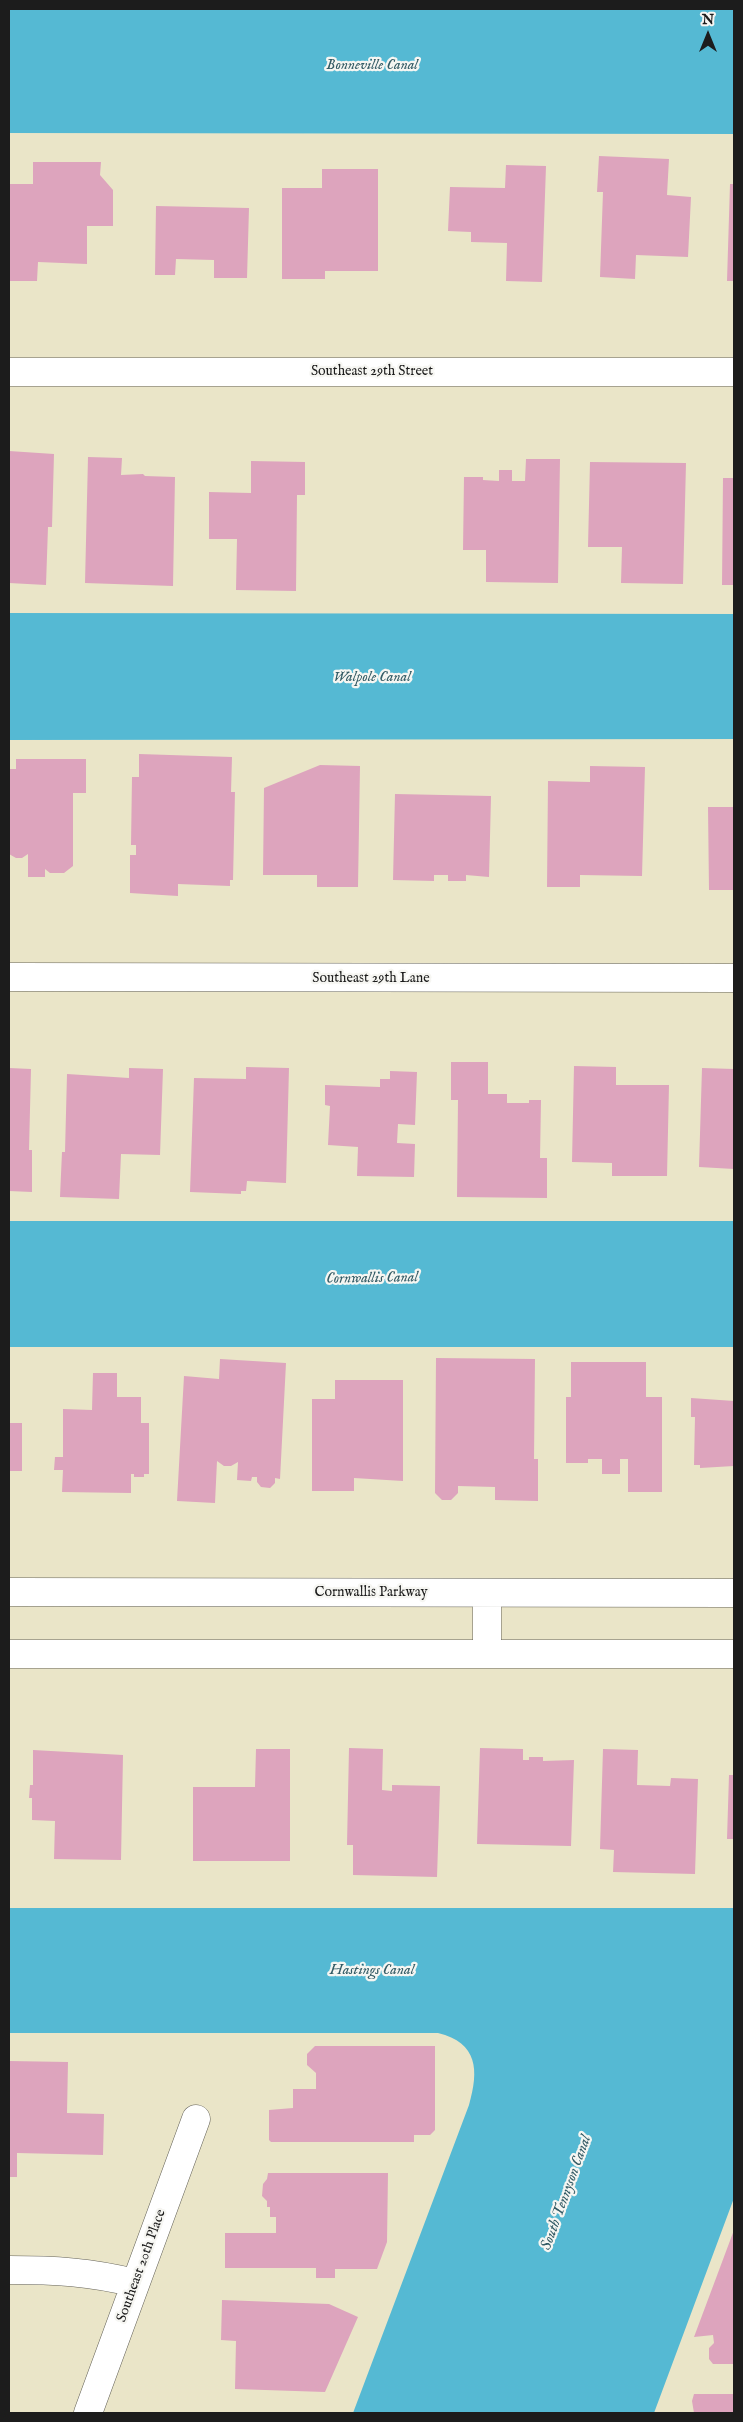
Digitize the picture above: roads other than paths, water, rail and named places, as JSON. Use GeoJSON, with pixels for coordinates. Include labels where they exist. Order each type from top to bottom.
{"type":"FeatureCollection","features":[{"type":"Feature","properties":{"kind":"street","name":"Southeast 29th Street"},"geometry":{"type":"LineString","coordinates":[[9,372],[734,372]]}},
{"type":"Feature","properties":{"kind":"street","name":"Southeast 29th Lane"},"geometry":{"type":"LineString","coordinates":[[9,977],[734,978]]}},
{"type":"Feature","properties":{"kind":"street","name":"Cornwallis Parkway"},"geometry":{"type":"LineString","coordinates":[[9,1592],[734,1593]]}},
{"type":"Feature","properties":{"kind":"street"},"geometry":{"type":"LineString","coordinates":[[486,1593],[486,1654]]}},
{"type":"Feature","properties":{"kind":"street"},"geometry":{"type":"LineString","coordinates":[[9,1654],[734,1654]]}},
{"type":"Feature","properties":{"kind":"street","name":"Southeast 20th Place"},"geometry":{"type":"LineString","coordinates":[[88,2413],[196,2119]]}},
{"type":"Feature","properties":{"kind":"street"},"geometry":{"type":"LineString","coordinates":[[9,2270],[58,2270],[91,2273],[135,2283]]}},
{"type":"Feature","properties":{"kind":"water","name":"Bonneville Canal"},"geometry":{"type":"Polygon","coordinates":[[[9,9],[734,9],[734,134],[9,133],[9,9]]]}},
{"type":"Feature","properties":{"kind":"water","name":"Walpole Canal"},"geometry":{"type":"Polygon","coordinates":[[[9,613],[734,614],[734,739],[9,740],[9,613]]]}},
{"type":"Feature","properties":{"kind":"water","name":"Cornwallis Canal"},"geometry":{"type":"Polygon","coordinates":[[[9,1221],[734,1221],[734,1347],[9,1347],[9,1221]]]}},
{"type":"Feature","properties":{"kind":"water"},"geometry":{"type":"Polygon","coordinates":[[[9,1908],[734,1908],[734,2198],[654,2413],[353,2413],[469,2105],[474,2080],[474,2069],[468,2051],[451,2038],[438,2033],[9,2033],[9,1908]]]}},
{"type":"Feature","properties":{"kind":"water label","name":"Hastings Canal"},"geometry":{"type":"Point","coordinates":[372,1971]}},
{"type":"Feature","properties":{"kind":"water label","name":"South Tennyson Canal"},"geometry":{"type":"Point","coordinates":[567,2193]}}]}
